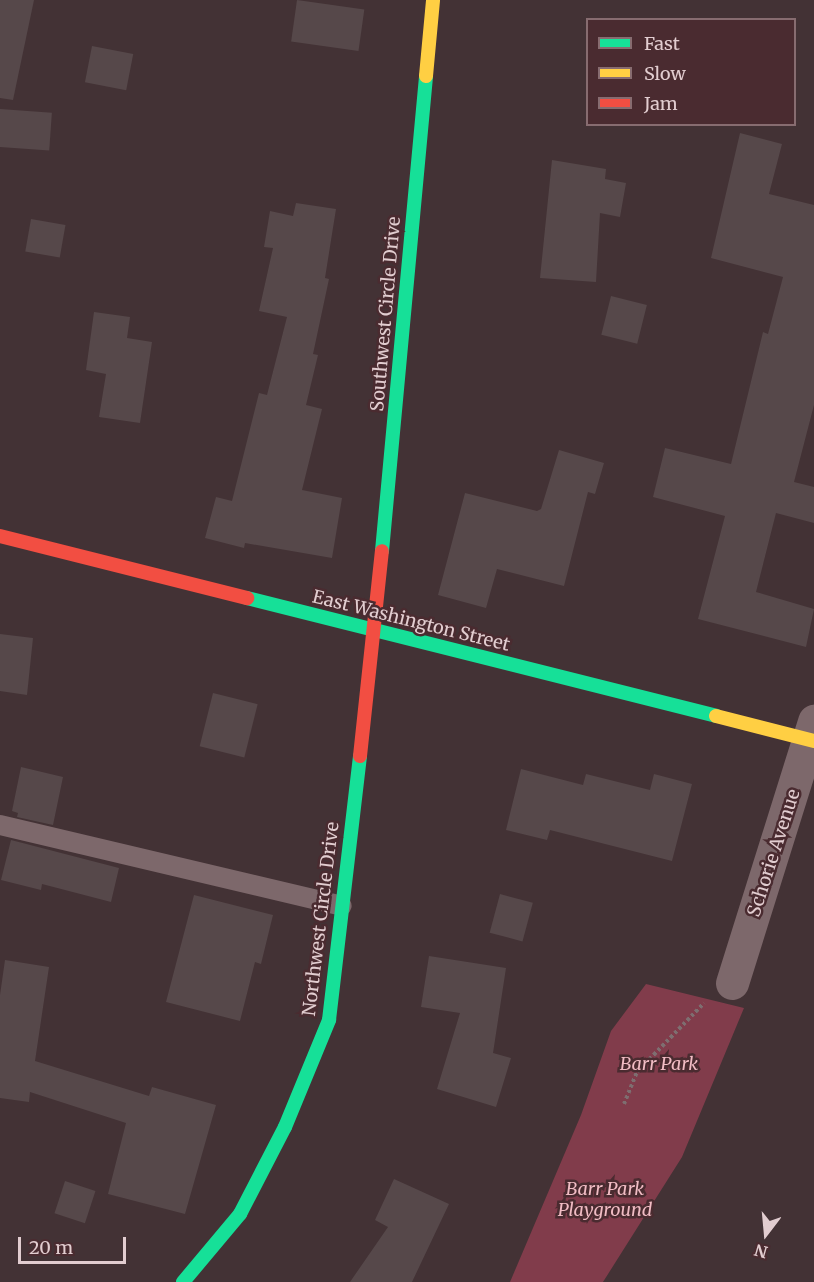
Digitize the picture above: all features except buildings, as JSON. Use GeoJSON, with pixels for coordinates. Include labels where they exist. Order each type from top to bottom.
{"type":"FeatureCollection","features":[{"type":"Feature","properties":{"kind":"street","name":"Southwest Circle Drive"},"geometry":{"type":"LineString","coordinates":[[375,631],[433,0]]}},
{"type":"Feature","properties":{"kind":"street","name":"East Washington Street"},"geometry":{"type":"LineString","coordinates":[[0,536],[375,631],[812,734]]}},
{"type":"Feature","properties":{"kind":"street","name":"Northwest Circle Drive"},"geometry":{"type":"LineString","coordinates":[[183,1282],[240,1214],[285,1128],[328,1020],[375,631]]}},
{"type":"Feature","properties":{"kind":"street","name":"Schorie Avenue"},"geometry":{"type":"LineString","coordinates":[[732,984],[812,734]]}},
{"type":"Feature","properties":{"kind":"lane"},"geometry":{"type":"LineString","coordinates":[[0,825],[342,906]]}},
{"type":"Feature","properties":{"kind":"path"},"geometry":{"type":"LineString","coordinates":[[624,1104],[637,1072],[714,993],[732,984]]}},
{"type":"Feature","properties":{"kind":"green space","name":"Barr Park"},"geometry":{"type":"Polygon","coordinates":[[[646,984],[744,1008],[682,1157],[603,1282],[510,1282],[581,1115],[611,1031],[646,984]]]}},
{"type":"Feature","properties":{"kind":"traffic: fast"},"geometry":{"type":"LineString","coordinates":[[382,551],[426,76]]}},
{"type":"Feature","properties":{"kind":"traffic: fast"},"geometry":{"type":"LineString","coordinates":[[247,598],[716,716]]}},
{"type":"Feature","properties":{"kind":"traffic: fast"},"geometry":{"type":"LineString","coordinates":[[183,1282],[240,1214],[285,1127],[329,1020],[360,756]]}},
{"type":"Feature","properties":{"kind":"traffic: slow"},"geometry":{"type":"LineString","coordinates":[[426,76],[433,0]]}},
{"type":"Feature","properties":{"kind":"traffic: slow"},"geometry":{"type":"LineString","coordinates":[[716,716],[814,741]]}},
{"type":"Feature","properties":{"kind":"traffic: jam"},"geometry":{"type":"LineString","coordinates":[[0,536],[247,598]]}},
{"type":"Feature","properties":{"kind":"traffic: jam"},"geometry":{"type":"LineString","coordinates":[[360,756],[382,551]]}},
{"type":"Feature","properties":{"kind":"park label","name":"Barr Park Playground"},"geometry":{"type":"Point","coordinates":[605,1200]}}]}
